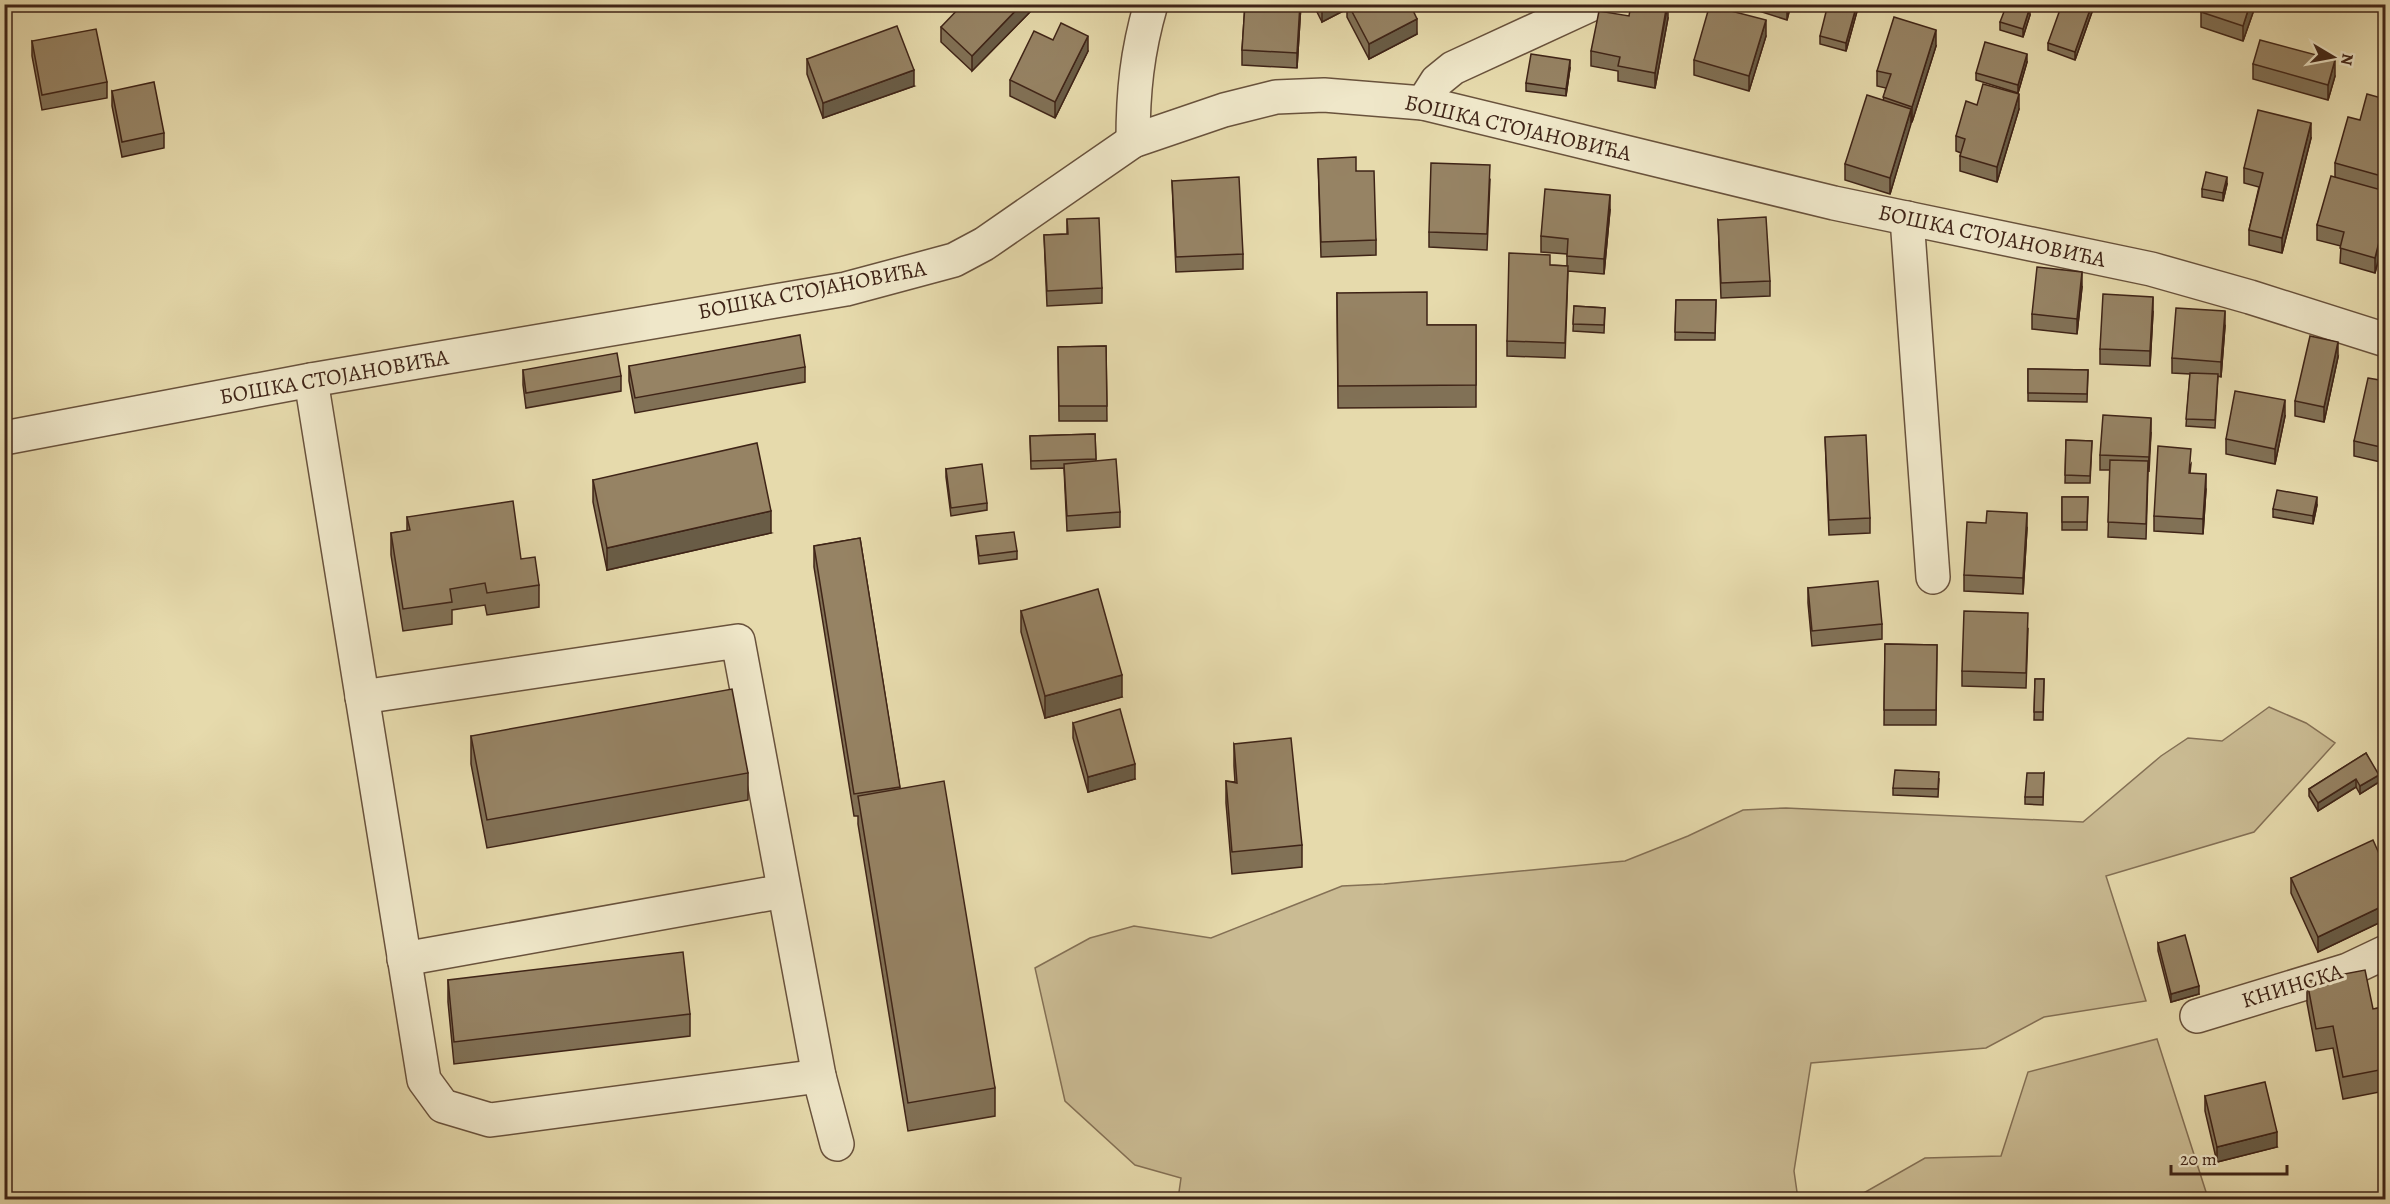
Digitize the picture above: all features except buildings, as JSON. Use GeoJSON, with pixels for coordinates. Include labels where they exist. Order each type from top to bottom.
{"type":"FeatureCollection","features":[{"type":"Feature","properties":{"kind":"street"},"geometry":{"type":"LineString","coordinates":[[1133,141],[1135,80],[1141,38],[1151,4]]}},
{"type":"Feature","properties":{"kind":"street"},"geometry":{"type":"LineString","coordinates":[[1423,103],[1444,72],[1592,4]]}},
{"type":"Feature","properties":{"kind":"street","name":"БОШКА СТОЈАНОВИЋА"},"geometry":{"type":"LineString","coordinates":[[4,438],[311,380],[846,288],[925,269],[954,260],[984,244],[1133,141],[1224,110],[1276,97],[1324,95],[1423,103],[1834,203],[2151,269],[2250,297],[2385,340]]}},
{"type":"Feature","properties":{"kind":"street"},"geometry":{"type":"LineString","coordinates":[[1907,218],[1933,577]]}},
{"type":"Feature","properties":{"kind":"street"},"geometry":{"type":"LineString","coordinates":[[311,380],[424,1080],[443,1106],[490,1120],[819,1076]]}},
{"type":"Feature","properties":{"kind":"street"},"geometry":{"type":"LineString","coordinates":[[362,697],[738,641],[819,1076],[837,1144]]}},
{"type":"Feature","properties":{"kind":"street"},"geometry":{"type":"LineString","coordinates":[[404,959],[784,891]]}},
{"type":"Feature","properties":{"kind":"street","name":"КНИНСКА"},"geometry":{"type":"LineString","coordinates":[[2197,1016],[2348,970],[2385,952]]}},
{"type":"Feature","properties":{"kind":"shaded area"},"geometry":{"type":"Polygon","coordinates":[[[2269,707],[2306,723],[2335,743],[2254,832],[2106,876],[2146,1001],[2044,1017],[1986,1048],[1811,1063],[1794,1171],[1798,1199],[1178,1199],[1181,1178],[1135,1165],[1065,1101],[1035,968],[1090,938],[1134,926],[1211,938],[1342,886],[1625,861],[1688,836],[1743,810],[1786,808],[2083,822],[2161,756],[2188,738],[2222,741],[2269,707]]]}},
{"type":"Feature","properties":{"kind":"shaded area"},"geometry":{"type":"Polygon","coordinates":[[[2157,1039],[2207,1195],[2226,1199],[1853,1199],[1925,1158],[2001,1156],[2028,1072],[2157,1039]]]}}]}
